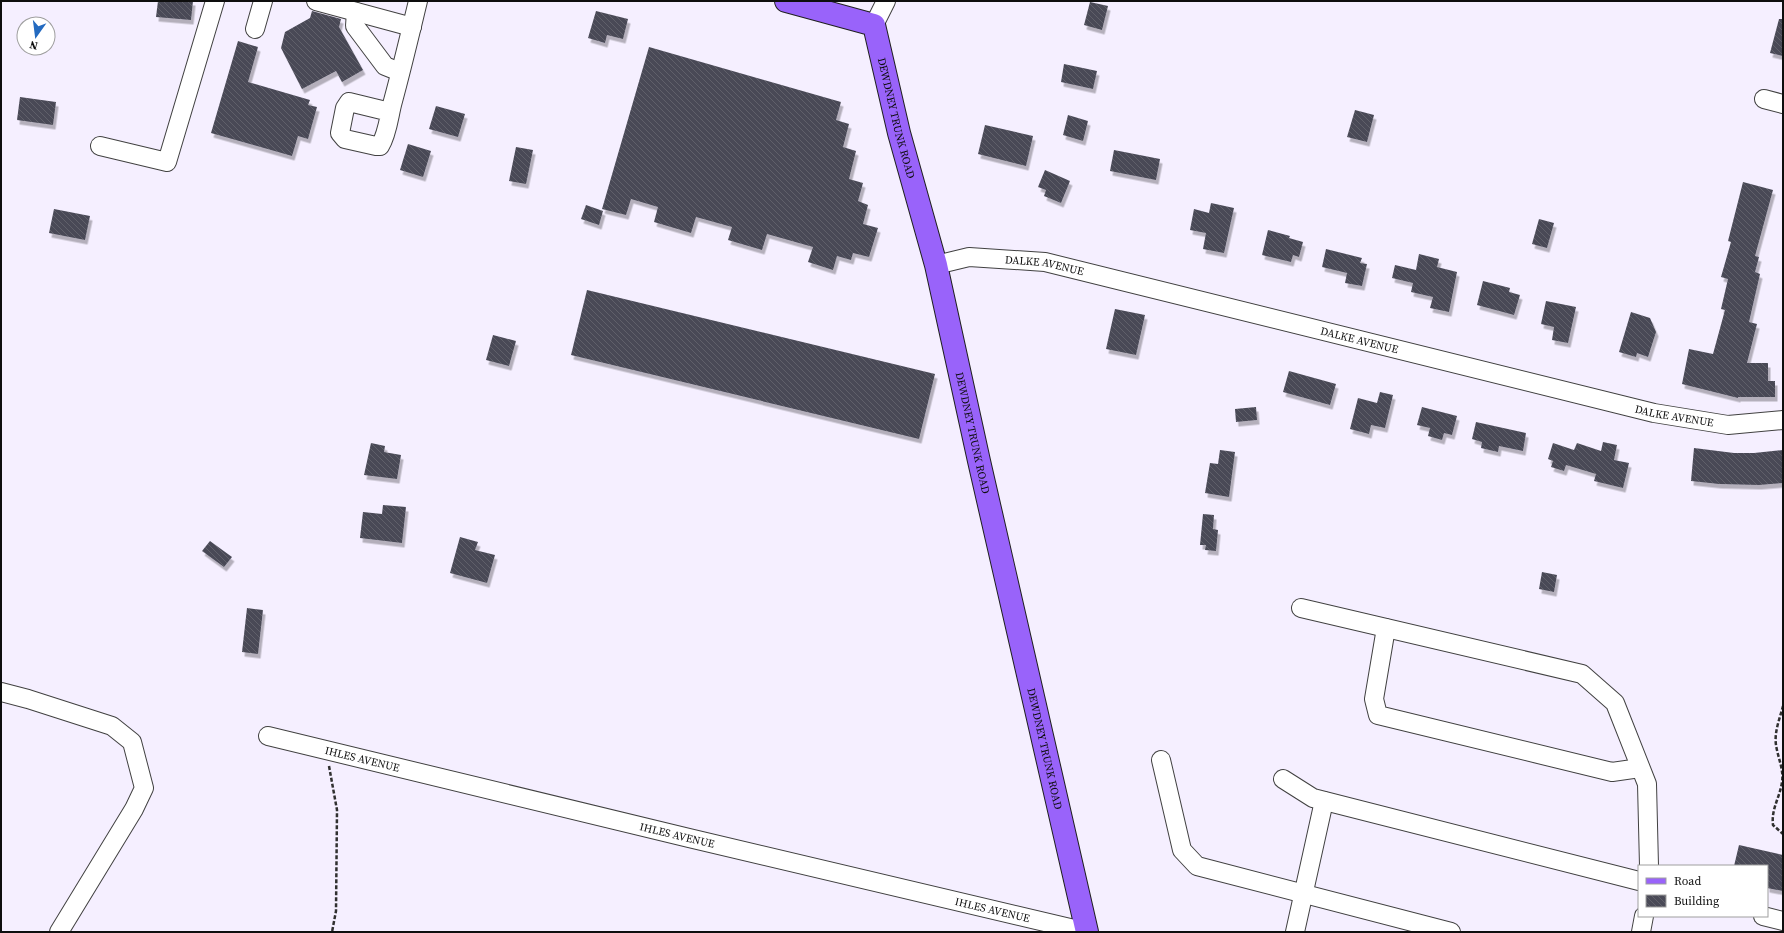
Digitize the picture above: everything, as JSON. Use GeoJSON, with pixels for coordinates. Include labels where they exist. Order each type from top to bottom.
{"type":"FeatureCollection","features":[{"type":"Feature","properties":{"kind":"main road"},"geometry":{"type":"LineString","coordinates":[[786,1],[874,25]]}},
{"type":"Feature","properties":{"kind":"main road","name":"DEWDNEY TRUNK ROAD"},"geometry":{"type":"LineString","coordinates":[[874,25],[899,133],[936,265],[1087,932]]}},
{"type":"Feature","properties":{"kind":"street"},"geometry":{"type":"LineString","coordinates":[[100,146],[167,162],[214,1]]}},
{"type":"Feature","properties":{"kind":"street"},"geometry":{"type":"LineString","coordinates":[[255,29],[263,1]]}},
{"type":"Feature","properties":{"kind":"street"},"geometry":{"type":"LineString","coordinates":[[316,1],[412,27]]}},
{"type":"Feature","properties":{"kind":"street"},"geometry":{"type":"LineString","coordinates":[[390,112],[418,1]]}},
{"type":"Feature","properties":{"kind":"street"},"geometry":{"type":"LineString","coordinates":[[874,25],[886,1]]}},
{"type":"Feature","properties":{"kind":"street"},"geometry":{"type":"LineString","coordinates":[[356,12],[355,26],[385,66],[400,72]]}},
{"type":"Feature","properties":{"kind":"street"},"geometry":{"type":"LineString","coordinates":[[1764,99],[1783,104]]}},
{"type":"Feature","properties":{"kind":"street","name":"DALKE AVENUE"},"geometry":{"type":"LineString","coordinates":[[936,265],[969,257],[1045,262],[1654,413],[1728,425],[1783,420]]}},
{"type":"Feature","properties":{"kind":"street"},"geometry":{"type":"LineString","coordinates":[[1301,608],[1582,674],[1615,703],[1647,784],[1649,865]]}},
{"type":"Feature","properties":{"kind":"street"},"geometry":{"type":"LineString","coordinates":[[1386,628],[1374,699],[1378,715],[1612,772],[1640,768]]}},
{"type":"Feature","properties":{"kind":"street"},"geometry":{"type":"LineString","coordinates":[[1,692],[28,699],[112,726],[132,742],[144,788],[134,808],[59,932]]}},
{"type":"Feature","properties":{"kind":"street","name":"IHLES AVENUE"},"geometry":{"type":"LineString","coordinates":[[268,736],[1087,932]]}},
{"type":"Feature","properties":{"kind":"street"},"geometry":{"type":"LineString","coordinates":[[1161,760],[1182,850],[1197,866],[1451,932]]}},
{"type":"Feature","properties":{"kind":"street"},"geometry":{"type":"LineString","coordinates":[[1283,779],[1313,798],[1638,881]]}},
{"type":"Feature","properties":{"kind":"street"},"geometry":{"type":"LineString","coordinates":[[1295,932],[1324,801]]}},
{"type":"Feature","properties":{"kind":"street"},"geometry":{"type":"LineString","coordinates":[[1641,932],[1644,917]]}},
{"type":"Feature","properties":{"kind":"street"},"geometry":{"type":"LineString","coordinates":[[1767,917],[1783,921]]}},
{"type":"Feature","properties":{"kind":"path"},"geometry":{"type":"LineString","coordinates":[[1783,706],[1777,728],[1776,744],[1782,773],[1782,782],[1772,815],[1773,825],[1783,834]]}},
{"type":"Feature","properties":{"kind":"path"},"geometry":{"type":"LineString","coordinates":[[326,750],[337,810],[336,911],[332,932]]}},
{"type":"Feature","properties":{"kind":"building"},"geometry":{"type":"Polygon","coordinates":[[[158,1],[193,1],[191,20],[156,17],[158,1]]]}},
{"type":"Feature","properties":{"kind":"building"},"geometry":{"type":"Polygon","coordinates":[[[1090,2],[1108,6],[1102,30],[1084,25],[1090,2]]]}},
{"type":"Feature","properties":{"kind":"building"},"geometry":{"type":"Polygon","coordinates":[[[312,11],[341,19],[339,27],[363,70],[342,82],[336,71],[302,89],[281,48],[285,32],[310,18],[312,11]]]}},
{"type":"Feature","properties":{"kind":"building"},"geometry":{"type":"Polygon","coordinates":[[[596,11],[628,19],[623,39],[607,35],[605,43],[588,38],[596,11]]]}},
{"type":"Feature","properties":{"kind":"building"},"geometry":{"type":"Polygon","coordinates":[[[1779,19],[1783,19],[1783,56],[1770,53],[1779,19]]]}},
{"type":"Feature","properties":{"kind":"building"},"geometry":{"type":"Polygon","coordinates":[[[238,41],[258,47],[248,82],[310,100],[308,105],[317,107],[308,139],[298,136],[292,156],[211,133],[238,41]]]}},
{"type":"Feature","properties":{"kind":"building"},"geometry":{"type":"Polygon","coordinates":[[[649,47],[841,102],[836,120],[849,124],[843,147],[856,151],[849,179],[863,183],[858,201],[868,205],[863,224],[878,228],[869,257],[853,253],[851,260],[837,256],[833,270],[808,262],[813,247],[767,234],[762,250],[728,240],[732,227],[696,217],[691,233],[654,222],[658,207],[631,199],[626,215],[602,209],[649,47]]]}},
{"type":"Feature","properties":{"kind":"building"},"geometry":{"type":"Polygon","coordinates":[[[1064,64],[1097,71],[1093,89],[1061,82],[1064,64]]]}},
{"type":"Feature","properties":{"kind":"building"},"geometry":{"type":"Polygon","coordinates":[[[20,97],[56,102],[53,125],[17,120],[20,97]]]}},
{"type":"Feature","properties":{"kind":"building"},"geometry":{"type":"Polygon","coordinates":[[[436,106],[465,114],[458,137],[429,129],[436,106]]]}},
{"type":"Feature","properties":{"kind":"building"},"geometry":{"type":"Polygon","coordinates":[[[1355,110],[1374,115],[1367,142],[1347,137],[1355,110]]]}},
{"type":"Feature","properties":{"kind":"building"},"geometry":{"type":"Polygon","coordinates":[[[1068,115],[1088,121],[1083,141],[1063,135],[1068,115]]]}},
{"type":"Feature","properties":{"kind":"building"},"geometry":{"type":"Polygon","coordinates":[[[985,125],[1033,136],[1026,166],[978,154],[985,125]]]}},
{"type":"Feature","properties":{"kind":"building"},"geometry":{"type":"Polygon","coordinates":[[[408,144],[431,151],[423,177],[400,170],[408,144]]]}},
{"type":"Feature","properties":{"kind":"building"},"geometry":{"type":"Polygon","coordinates":[[[516,147],[533,150],[526,184],[509,181],[516,147]]]}},
{"type":"Feature","properties":{"kind":"building"},"geometry":{"type":"Polygon","coordinates":[[[1114,150],[1160,159],[1156,180],[1110,171],[1114,150]]]}},
{"type":"Feature","properties":{"kind":"building"},"geometry":{"type":"Polygon","coordinates":[[[1045,170],[1070,181],[1061,203],[1044,196],[1046,190],[1038,187],[1045,170]]]}},
{"type":"Feature","properties":{"kind":"building"},"geometry":{"type":"Polygon","coordinates":[[[1743,182],[1773,190],[1755,256],[1759,257],[1755,272],[1760,274],[1749,322],[1757,324],[1747,363],[1768,363],[1768,381],[1775,381],[1775,397],[1738,398],[1682,384],[1689,349],[1713,354],[1725,310],[1721,309],[1728,279],[1721,277],[1731,242],[1728,241],[1743,182]]]}},
{"type":"Feature","properties":{"kind":"building"},"geometry":{"type":"Polygon","coordinates":[[[1211,203],[1234,208],[1224,253],[1203,249],[1206,233],[1190,230],[1194,209],[1209,213],[1211,203]]]}},
{"type":"Feature","properties":{"kind":"building"},"geometry":{"type":"Polygon","coordinates":[[[586,205],[603,211],[599,225],[581,219],[586,205]]]}},
{"type":"Feature","properties":{"kind":"building"},"geometry":{"type":"Polygon","coordinates":[[[54,209],[90,216],[85,240],[49,233],[54,209]]]}},
{"type":"Feature","properties":{"kind":"building"},"geometry":{"type":"Polygon","coordinates":[[[1539,219],[1554,223],[1547,248],[1532,244],[1539,219]]]}},
{"type":"Feature","properties":{"kind":"building"},"geometry":{"type":"Polygon","coordinates":[[[1268,230],[1290,236],[1289,238],[1303,242],[1299,257],[1293,255],[1291,262],[1262,255],[1268,230]]]}},
{"type":"Feature","properties":{"kind":"building"},"geometry":{"type":"Polygon","coordinates":[[[1326,249],[1362,258],[1360,263],[1367,264],[1362,286],[1345,283],[1347,273],[1322,267],[1326,249]]]}},
{"type":"Feature","properties":{"kind":"building"},"geometry":{"type":"Polygon","coordinates":[[[1419,254],[1439,259],[1437,267],[1457,272],[1449,312],[1430,308],[1433,297],[1411,292],[1413,283],[1392,278],[1395,265],[1416,270],[1419,254]]]}},
{"type":"Feature","properties":{"kind":"building"},"geometry":{"type":"Polygon","coordinates":[[[1483,281],[1510,288],[1509,292],[1520,295],[1514,315],[1477,305],[1483,281]]]}},
{"type":"Feature","properties":{"kind":"building"},"geometry":{"type":"Polygon","coordinates":[[[587,290],[935,374],[919,439],[571,355],[587,290]]]}},
{"type":"Feature","properties":{"kind":"building"},"geometry":{"type":"Polygon","coordinates":[[[1546,301],[1576,307],[1568,343],[1552,340],[1554,327],[1541,324],[1546,301]]]}},
{"type":"Feature","properties":{"kind":"building"},"geometry":{"type":"Polygon","coordinates":[[[1115,309],[1145,315],[1136,355],[1106,349],[1115,309]]]}},
{"type":"Feature","properties":{"kind":"building"},"geometry":{"type":"Polygon","coordinates":[[[1631,312],[1650,318],[1656,332],[1648,357],[1637,353],[1636,357],[1619,352],[1631,312]]]}},
{"type":"Feature","properties":{"kind":"building"},"geometry":{"type":"Polygon","coordinates":[[[493,335],[516,341],[509,366],[486,360],[493,335]]]}},
{"type":"Feature","properties":{"kind":"building"},"geometry":{"type":"Polygon","coordinates":[[[1289,371],[1336,384],[1330,405],[1283,392],[1289,371]]]}},
{"type":"Feature","properties":{"kind":"building"},"geometry":{"type":"Polygon","coordinates":[[[1380,392],[1393,395],[1385,428],[1371,425],[1369,434],[1350,429],[1358,398],[1377,403],[1380,392]]]}},
{"type":"Feature","properties":{"kind":"building"},"geometry":{"type":"Polygon","coordinates":[[[1256,407],[1257,420],[1236,422],[1235,409],[1256,407]]]}},
{"type":"Feature","properties":{"kind":"building"},"geometry":{"type":"Polygon","coordinates":[[[1422,407],[1457,416],[1452,435],[1444,433],[1442,440],[1428,436],[1430,428],[1417,425],[1422,407]]]}},
{"type":"Feature","properties":{"kind":"building"},"geometry":{"type":"Polygon","coordinates":[[[1476,422],[1526,433],[1523,451],[1499,446],[1498,452],[1481,448],[1482,442],[1472,439],[1476,422]]]}},
{"type":"Feature","properties":{"kind":"building"},"geometry":{"type":"Polygon","coordinates":[[[1603,442],[1617,445],[1614,460],[1629,463],[1623,488],[1594,481],[1596,474],[1566,465],[1564,471],[1551,467],[1553,461],[1548,459],[1553,443],[1574,450],[1577,443],[1601,451],[1603,442]]]}},
{"type":"Feature","properties":{"kind":"building"},"geometry":{"type":"Polygon","coordinates":[[[371,443],[385,446],[384,452],[401,455],[397,479],[364,475],[371,443]]]}},
{"type":"Feature","properties":{"kind":"building"},"geometry":{"type":"Polygon","coordinates":[[[1694,448],[1734,453],[1754,453],[1783,450],[1783,483],[1759,485],[1719,484],[1691,481],[1694,448]]]}},
{"type":"Feature","properties":{"kind":"building"},"geometry":{"type":"Polygon","coordinates":[[[1220,450],[1235,452],[1229,497],[1205,493],[1210,463],[1218,464],[1220,450]]]}},
{"type":"Feature","properties":{"kind":"building"},"geometry":{"type":"Polygon","coordinates":[[[383,505],[406,507],[402,543],[360,538],[363,512],[382,514],[383,505]]]}},
{"type":"Feature","properties":{"kind":"building"},"geometry":{"type":"Polygon","coordinates":[[[1203,514],[1214,515],[1213,529],[1218,530],[1216,551],[1205,550],[1206,545],[1200,545],[1203,514]]]}},
{"type":"Feature","properties":{"kind":"building"},"geometry":{"type":"Polygon","coordinates":[[[460,537],[478,542],[475,550],[495,555],[487,583],[450,573],[460,537]]]}},
{"type":"Feature","properties":{"kind":"building"},"geometry":{"type":"Polygon","coordinates":[[[210,541],[232,557],[224,567],[202,551],[210,541]]]}},
{"type":"Feature","properties":{"kind":"building"},"geometry":{"type":"Polygon","coordinates":[[[1542,572],[1557,575],[1554,592],[1539,589],[1542,572]]]}},
{"type":"Feature","properties":{"kind":"building"},"geometry":{"type":"Polygon","coordinates":[[[247,608],[263,610],[258,654],[242,652],[247,608]]]}},
{"type":"Feature","properties":{"kind":"building"},"geometry":{"type":"Polygon","coordinates":[[[1739,845],[1783,855],[1783,891],[1768,888],[1768,865],[1734,865],[1739,845]]]}}]}
